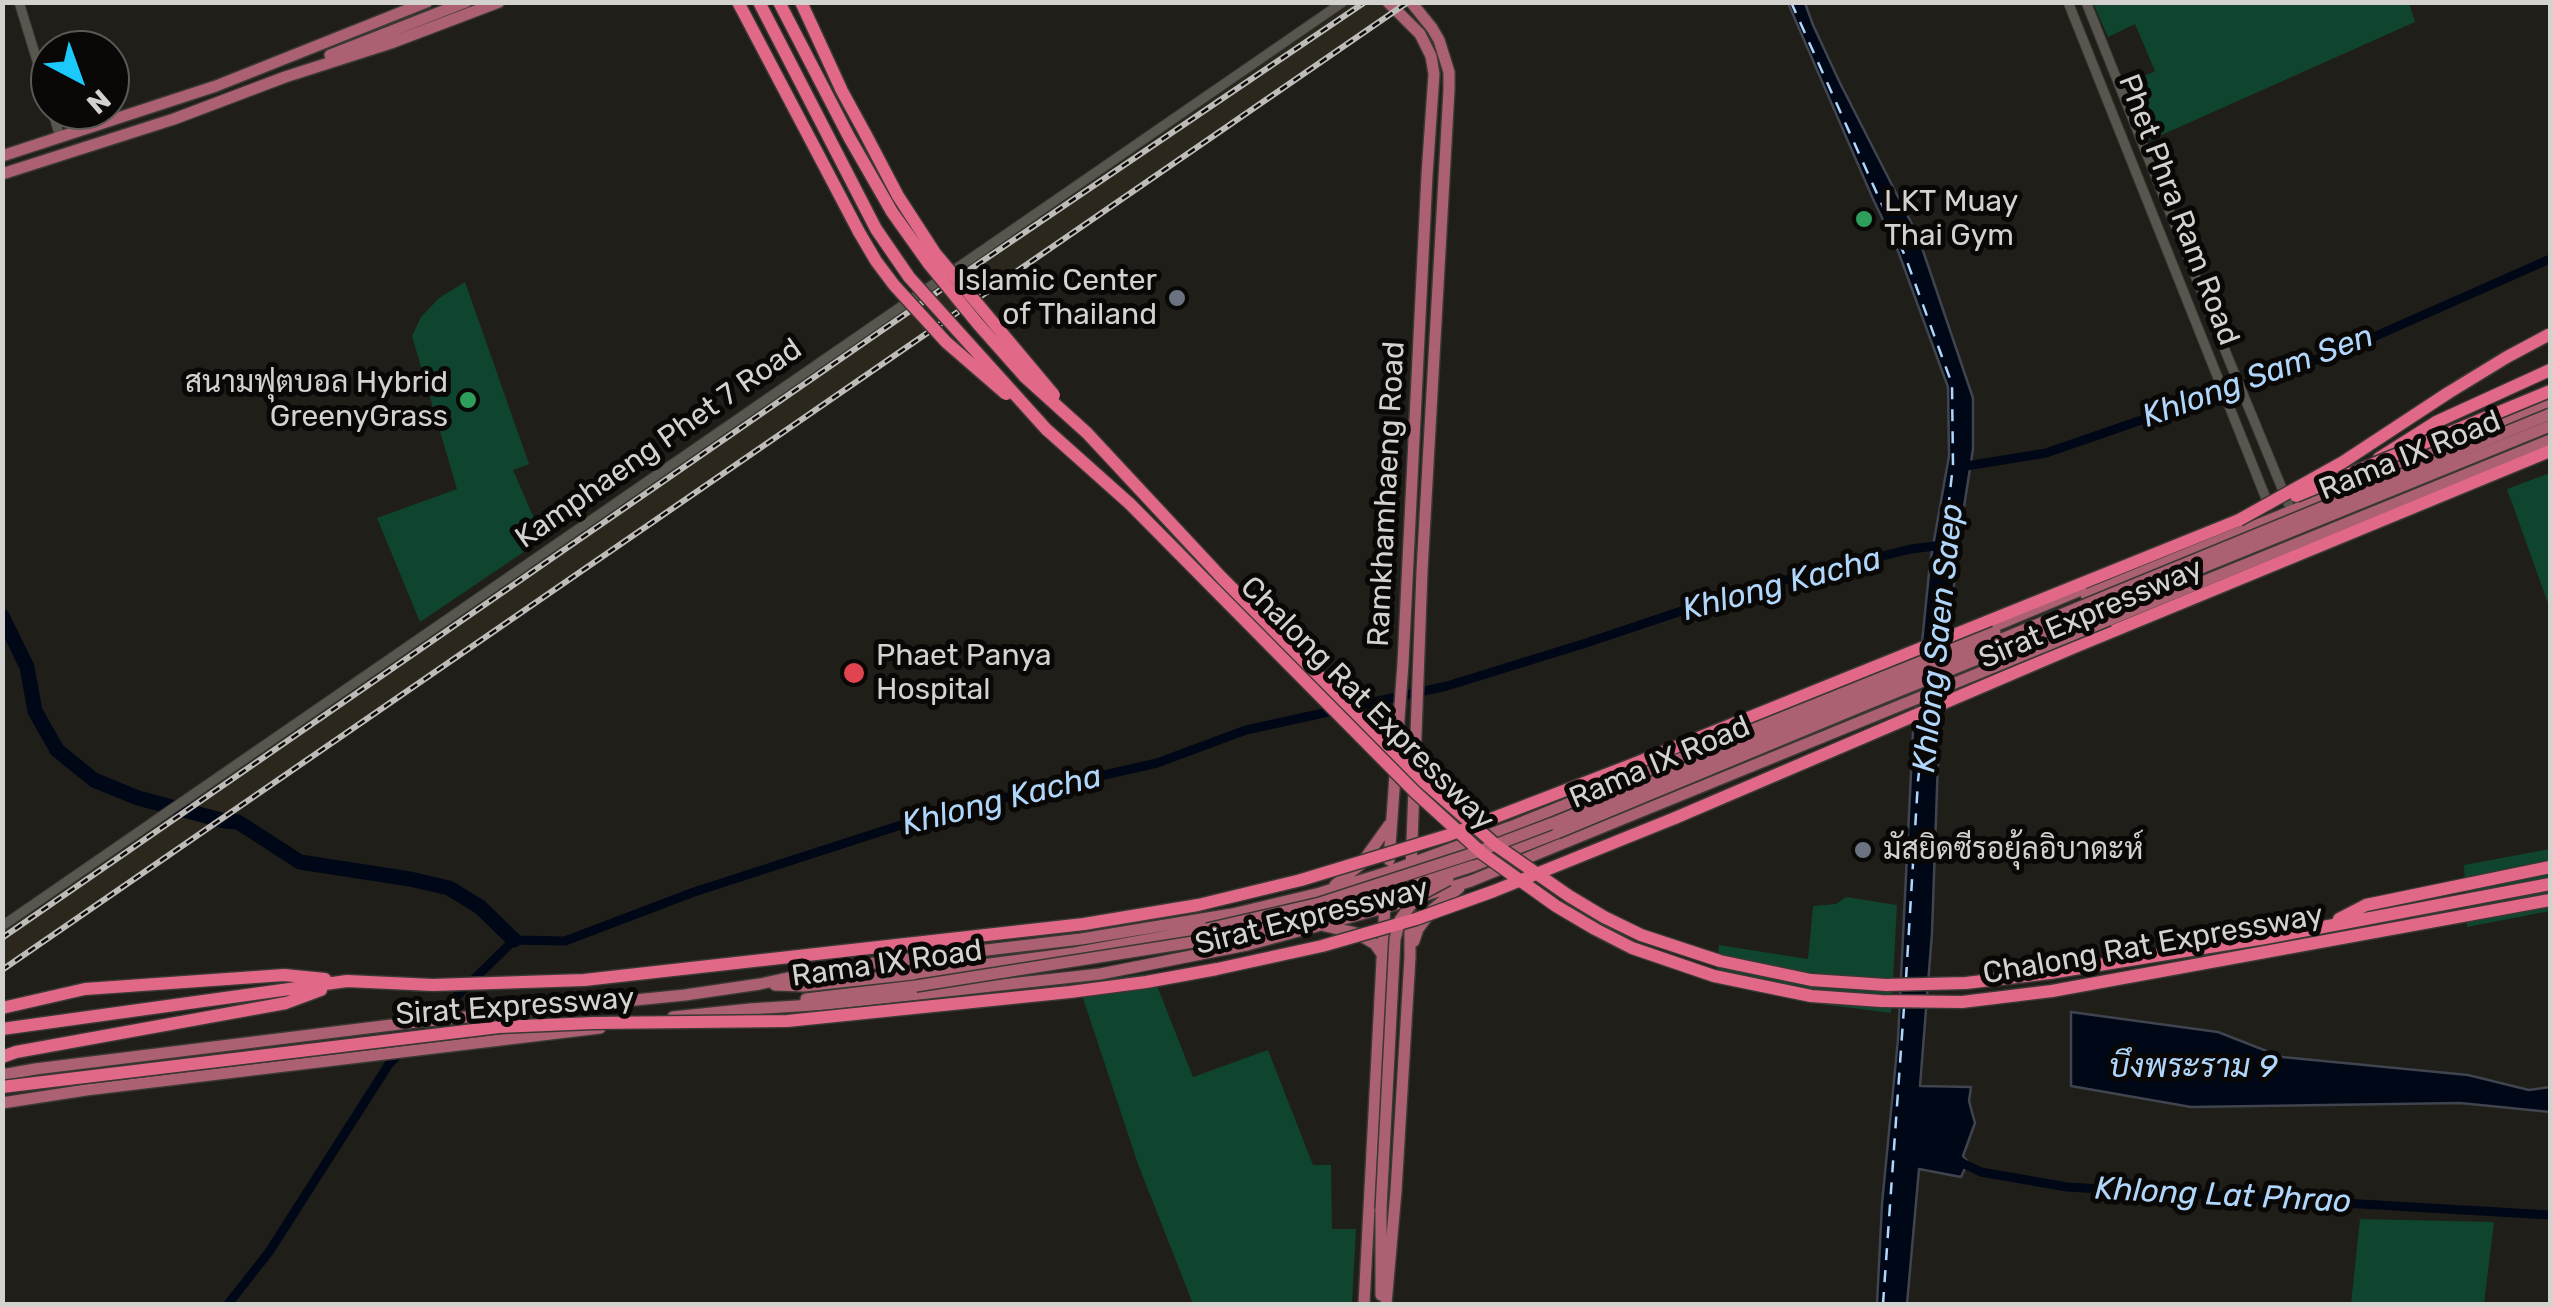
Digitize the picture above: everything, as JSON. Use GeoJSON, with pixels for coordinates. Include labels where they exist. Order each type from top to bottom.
{"type":"FeatureCollection","features":[{"type":"Feature","properties":{"kind":"highway"},"geometry":{"type":"LineString","coordinates":[[738,2],[876,261],[946,342],[1046,428]]}},
{"type":"Feature","properties":{"kind":"highway","name":"Chalong Rat Expressway"},"geometry":{"type":"LineString","coordinates":[[759,2],[876,229],[909,277],[1046,428],[1130,504],[1415,792],[1483,854],[1556,906],[1632,948],[1714,976],[1812,996],[1962,1002],[2052,991],[2550,900]]}},
{"type":"Feature","properties":{"kind":"highway","name":"Chalong Rat Expressway"},"geometry":{"type":"LineString","coordinates":[[779,2],[892,212],[1025,378],[1087,434],[1222,578],[1424,782],[1512,856],[1569,896],[1641,935],[1720,961],[1812,980],[1886,985],[1966,983],[2323,927],[2550,884]]}},
{"type":"Feature","properties":{"kind":"highway"},"geometry":{"type":"LineString","coordinates":[[802,2],[842,92],[898,196],[936,253],[1087,434]]}},
{"type":"Feature","properties":{"kind":"highway"},"geometry":{"type":"LineString","coordinates":[[2238,520],[2343,462],[2463,384],[2550,334]]}},
{"type":"Feature","properties":{"kind":"highway"},"geometry":{"type":"LineString","coordinates":[[2329,496],[2436,422],[2550,370]]}},
{"type":"Feature","properties":{"kind":"highway","name":"Sirat Expressway"},"geometry":{"type":"LineString","coordinates":[[3,1029],[347,981],[433,986],[584,980],[1084,924],[1249,894],[1468,828],[2550,391]]}},
{"type":"Feature","properties":{"kind":"highway","name":"Sirat Expressway"},"geometry":{"type":"LineString","coordinates":[[2,1086],[499,1027],[593,1022],[786,1021],[1070,992],[1218,969],[1322,946],[1416,919],[1586,855],[2550,451]]}},
{"type":"Feature","properties":{"kind":"highway"},"geometry":{"type":"LineString","coordinates":[[2323,927],[2366,905],[2550,866]]}},
{"type":"Feature","properties":{"kind":"highway"},"geometry":{"type":"LineString","coordinates":[[2,1008],[85,989],[284,975],[347,981]]}},
{"type":"Feature","properties":{"kind":"highway"},"geometry":{"type":"LineString","coordinates":[[2,1058],[16,1052],[286,1003],[347,981]]}},
{"type":"Feature","properties":{"kind":"main road"},"geometry":{"type":"LineString","coordinates":[[2,156],[216,86],[427,2]]}},
{"type":"Feature","properties":{"kind":"main road"},"geometry":{"type":"LineString","coordinates":[[285,77],[330,55],[466,2]]}},
{"type":"Feature","properties":{"kind":"main road"},"geometry":{"type":"LineString","coordinates":[[2,174],[174,119],[498,2]]}},
{"type":"Feature","properties":{"kind":"main road","name":"Ramkhamhaeng Road"},"geometry":{"type":"LineString","coordinates":[[1364,1304],[1434,94],[1431,56],[1420,34],[1388,2]]}},
{"type":"Feature","properties":{"kind":"main road","name":"Ramkhamhaeng Road"},"geometry":{"type":"LineString","coordinates":[[1384,1304],[1396,1191],[1410,957],[1415,733],[1449,90],[1446,56],[1432,28],[1410,2]]}},
{"type":"Feature","properties":{"kind":"main road"},"geometry":{"type":"LineString","coordinates":[[1428,156],[1446,157]]}},
{"type":"Feature","properties":{"kind":"main road","name":"Rama IX Road"},"geometry":{"type":"LineString","coordinates":[[2,1075],[386,1026],[685,995],[832,968],[1081,940],[1196,921],[1320,893],[1444,851],[1734,737],[2550,405]]}},
{"type":"Feature","properties":{"kind":"main road","name":"Rama IX Road"},"geometry":{"type":"LineString","coordinates":[[2,1103],[750,1009],[1241,922],[1320,903],[1474,853],[1590,808],[2550,414]]}},
{"type":"Feature","properties":{"kind":"main road","name":"Rama IX Road"},"geometry":{"type":"LineString","coordinates":[[760,984],[804,986],[914,980],[1244,934],[1323,915],[1473,866],[2550,426]]}},
{"type":"Feature","properties":{"kind":"main road","name":"Rama IX Road"},"geometry":{"type":"LineString","coordinates":[[750,1009],[1100,974],[1322,926],[1471,881],[2550,440]]}},
{"type":"Feature","properties":{"kind":"main road"},"geometry":{"type":"LineString","coordinates":[[2282,487],[2306,505]]}},
{"type":"Feature","properties":{"kind":"main road"},"geometry":{"type":"LineString","coordinates":[[1410,536],[1424,535]]}},
{"type":"Feature","properties":{"kind":"main road"},"geometry":{"type":"LineString","coordinates":[[2147,571],[2102,582],[1974,635],[1964,648],[1964,660],[1980,680],[1990,680],[2124,624],[2157,600]]}},
{"type":"Feature","properties":{"kind":"main road"},"geometry":{"type":"LineString","coordinates":[[1413,821],[1423,838],[1444,851]]}},
{"type":"Feature","properties":{"kind":"main road"},"geometry":{"type":"LineString","coordinates":[[1320,893],[1361,864],[1392,822]]}},
{"type":"Feature","properties":{"kind":"main road"},"geometry":{"type":"LineString","coordinates":[[1384,1304],[1381,1209],[1395,939],[1400,920],[1410,906],[1473,866]]}},
{"type":"Feature","properties":{"kind":"main road"},"geometry":{"type":"LineString","coordinates":[[1410,957],[1418,929],[1433,909],[1471,881]]}},
{"type":"Feature","properties":{"kind":"main road"},"geometry":{"type":"LineString","coordinates":[[1196,921],[1212,934],[1211,953]]}},
{"type":"Feature","properties":{"kind":"main road"},"geometry":{"type":"LineString","coordinates":[[1322,926],[1356,932],[1375,944],[1382,954]]}},
{"type":"Feature","properties":{"kind":"main road"},"geometry":{"type":"LineString","coordinates":[[247,1043],[249,1072]]}},
{"type":"Feature","properties":{"kind":"street"},"geometry":{"type":"LineString","coordinates":[[18,2],[30,40]]}},
{"type":"Feature","properties":{"kind":"street","name":"Kamphaeng Phet 7 Road"},"geometry":{"type":"LineString","coordinates":[[2,926],[1343,2]]}},
{"type":"Feature","properties":{"kind":"street","name":"Phet Phra Ram Road"},"geometry":{"type":"LineString","coordinates":[[2068,2],[2286,548]]}},
{"type":"Feature","properties":{"kind":"street","name":"Phet Phra Ram Road"},"geometry":{"type":"LineString","coordinates":[[2086,2],[2304,540]]}},
{"type":"Feature","properties":{"kind":"street"},"geometry":{"type":"LineString","coordinates":[[58,130],[60,138]]}},
{"type":"Feature","properties":{"kind":"street"},"geometry":{"type":"LineString","coordinates":[[2185,295],[2202,288]]}},
{"type":"Feature","properties":{"kind":"shaded area"},"geometry":{"type":"Polygon","coordinates":[[[1352,3],[1412,3],[3,972],[3,927],[1352,3]]]}},
{"type":"Feature","properties":{"kind":"green space"},"geometry":{"type":"Polygon","coordinates":[[[2093,3],[2409,3],[2415,22],[2148,141],[2126,84],[2155,71],[2135,24],[2108,37],[2093,3]]]}},
{"type":"Feature","properties":{"kind":"green space","name":"สนามฟุตบอล Hybrid GreenyGrass"},"geometry":{"type":"Polygon","coordinates":[[[465,282],[529,464],[513,470],[543,539],[420,622],[377,518],[457,489],[412,336],[421,317],[439,298],[465,282]]]}},
{"type":"Feature","properties":{"kind":"green space"},"geometry":{"type":"Polygon","coordinates":[[[2550,473],[2550,609],[2507,489],[2550,473]]]}},
{"type":"Feature","properties":{"kind":"green space"},"geometry":{"type":"Polygon","coordinates":[[[2550,849],[2550,911],[2467,927],[2464,865],[2550,849]]]}},
{"type":"Feature","properties":{"kind":"green space"},"geometry":{"type":"Polygon","coordinates":[[[1846,897],[1897,905],[1891,1013],[1805,1002],[1716,984],[1719,945],[1808,959],[1813,906],[1836,904],[1846,897]]]}},
{"type":"Feature","properties":{"kind":"green space"},"geometry":{"type":"Polygon","coordinates":[[[1152,973],[1193,1077],[1268,1050],[1313,1165],[1331,1165],[1332,1229],[1356,1229],[1352,1304],[1193,1304],[1138,1164],[1078,983],[1152,973]]]}},
{"type":"Feature","properties":{"kind":"green space"},"geometry":{"type":"Polygon","coordinates":[[[2360,1219],[2494,1222],[2484,1304],[2351,1304],[2360,1219]]]}},
{"type":"Feature","properties":{"kind":"water","name":"Khlong Saen Saep"},"geometry":{"type":"Polygon","coordinates":[[[1788,3],[1805,3],[1840,83],[1918,236],[1973,398],[1973,449],[1958,546],[1939,731],[1932,933],[1920,1086],[1971,1087],[1969,1101],[1975,1123],[1963,1156],[1968,1162],[1961,1177],[1919,1169],[1907,1304],[1877,1304],[1898,1039],[1913,732],[1930,563],[1949,456],[1948,387],[1898,251],[1788,3]]]}},
{"type":"Feature","properties":{"kind":"water","name":"บึงพระราม 9"},"geometry":{"type":"Polygon","coordinates":[[[2071,1012],[2218,1032],[2282,1057],[2468,1075],[2529,1090],[2550,1087],[2550,1112],[2460,1103],[2191,1107],[2071,1086],[2071,1012]]]}},
{"type":"Feature","properties":{"kind":"waterway","name":"Khlong Sam Sen"},"geometry":{"type":"LineString","coordinates":[[1960,467],[2046,453],[2344,350],[2550,259]]}},
{"type":"Feature","properties":{"kind":"waterway","name":"Khlong Kacha"},"geometry":{"type":"LineString","coordinates":[[414,1038],[514,940],[565,941],[694,892],[938,813],[1157,763],[1246,730],[1447,686],[1744,590],[1911,549],[1943,545]]}},
{"type":"Feature","properties":{"kind":"waterway"},"geometry":{"type":"LineString","coordinates":[[2,616],[27,667],[35,711],[57,750],[94,780],[138,798],[238,822],[300,862],[449,888],[480,907],[514,940]]}},
{"type":"Feature","properties":{"kind":"waterway","name":"Khlong Kacha"},"geometry":{"type":"LineString","coordinates":[[228,1304],[269,1252],[389,1064],[400,1053]]}},
{"type":"Feature","properties":{"kind":"waterway","name":"Khlong Lat Phrao"},"geometry":{"type":"LineString","coordinates":[[1958,1161],[1981,1172],[2067,1187],[2550,1215]]}},
{"type":"Feature","properties":{"kind":"ferry route"},"geometry":{"type":"LineString","coordinates":[[1791,2],[1905,256],[1952,384],[1953,465],[1934,635]]}},
{"type":"Feature","properties":{"kind":"ferry route"},"geometry":{"type":"LineString","coordinates":[[1906,979],[1925,718]]}},
{"type":"Feature","properties":{"kind":"ferry route"},"geometry":{"type":"LineString","coordinates":[[1883,1304],[1904,1007]]}},
{"type":"Feature","properties":{"kind":"railway"},"geometry":{"type":"LineString","coordinates":[[2,938],[978,264],[1365,2]]}},
{"type":"Feature","properties":{"kind":"railway"},"geometry":{"type":"LineString","coordinates":[[2,970],[1408,2]]}},
{"type":"Feature","properties":{"kind":"place","name":"LKT Muay Thai Gym"},"geometry":{"type":"Point","coordinates":[1864,219]}},
{"type":"Feature","properties":{"kind":"place","name":"Islamic Center of Thailand"},"geometry":{"type":"Point","coordinates":[1177,298]}},
{"type":"Feature","properties":{"kind":"place","name":"สนามฟุตบอล Hybrid GreenyGrass"},"geometry":{"type":"Point","coordinates":[468,400]}},
{"type":"Feature","properties":{"kind":"place","name":"Phaet Panya Hospital"},"geometry":{"type":"Point","coordinates":[854,673]}},
{"type":"Feature","properties":{"kind":"place","name":"มัสยิดซีรอยุ้ลอิบาดะห์"},"geometry":{"type":"Point","coordinates":[1863,850]}}]}
